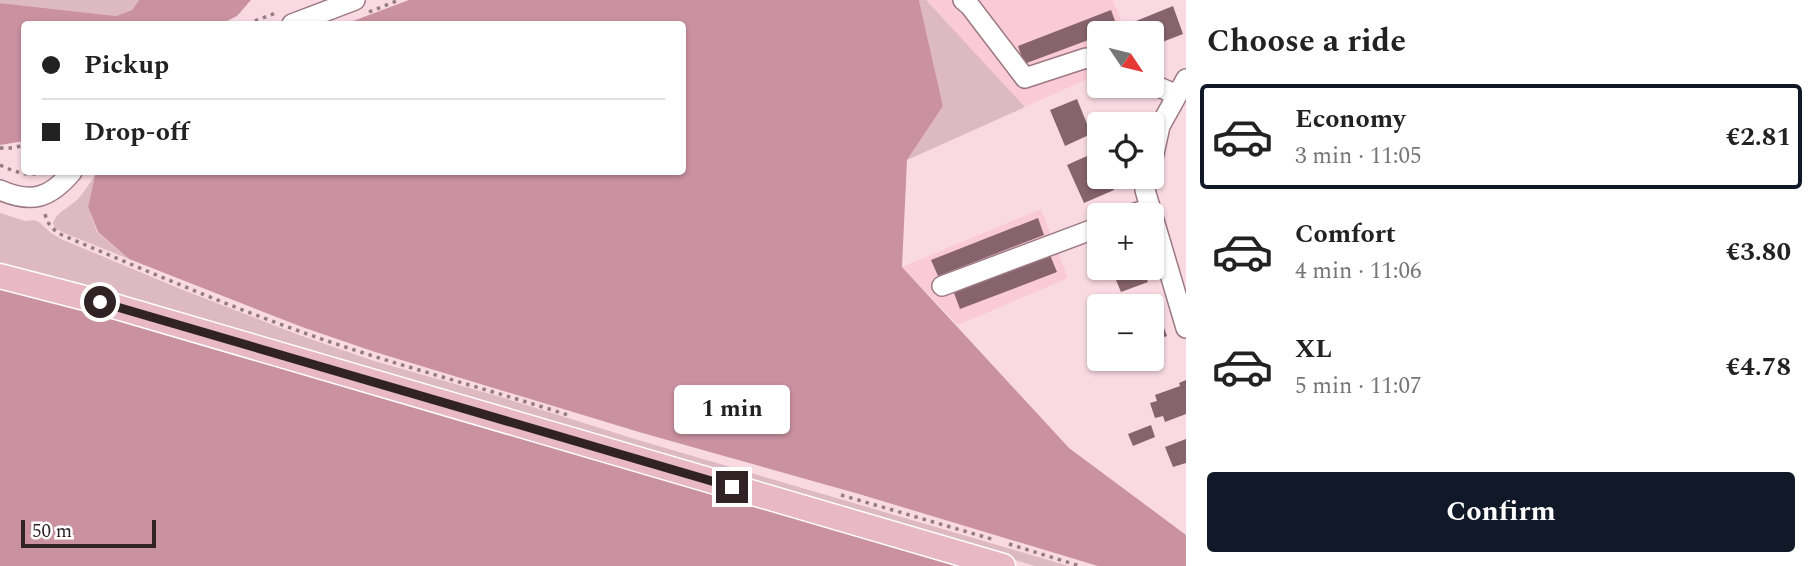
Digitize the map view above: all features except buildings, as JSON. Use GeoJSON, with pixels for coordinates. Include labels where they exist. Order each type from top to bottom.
{"type":"FeatureCollection","features":[{"type":"Feature","properties":{"kind":"main road"},"geometry":{"type":"LineString","coordinates":[[0,276],[113,306],[1003,566]]}},
{"type":"Feature","properties":{"kind":"street"},"geometry":{"type":"LineString","coordinates":[[300,21],[355,0]]}},
{"type":"Feature","properties":{"kind":"street"},"geometry":{"type":"LineString","coordinates":[[963,0],[1025,78],[1087,58]]}},
{"type":"Feature","properties":{"kind":"street"},"geometry":{"type":"LineString","coordinates":[[1164,85],[1182,87],[1164,119]]}},
{"type":"Feature","properties":{"kind":"street"},"geometry":{"type":"LineString","coordinates":[[0,190],[25,198],[39,197],[51,191],[69,175]]}},
{"type":"Feature","properties":{"kind":"street"},"geometry":{"type":"LineString","coordinates":[[942,286],[1087,232]]}},
{"type":"Feature","properties":{"kind":"street"},"geometry":{"type":"LineString","coordinates":[[1164,255],[1186,328]]}},
{"type":"Feature","properties":{"kind":"path"},"geometry":{"type":"LineString","coordinates":[[0,149],[21,146]]}},
{"type":"Feature","properties":{"kind":"path"},"geometry":{"type":"LineString","coordinates":[[0,166],[21,174]]}},
{"type":"Feature","properties":{"kind":"path"},"geometry":{"type":"LineString","coordinates":[[45,214],[48,224],[62,235],[185,288],[374,357],[576,418]]}},
{"type":"Feature","properties":{"kind":"path"},"geometry":{"type":"LineString","coordinates":[[831,492],[1080,566]]}},
{"type":"Feature","properties":{"kind":"shaded area"},"geometry":{"type":"Polygon","coordinates":[[[0,0],[139,0],[132,10],[116,16],[0,3],[0,0]]]}},
{"type":"Feature","properties":{"kind":"shaded area"},"geometry":{"type":"Polygon","coordinates":[[[139,0],[251,0],[237,16],[227,21],[21,21],[21,142],[0,145],[0,3],[116,16],[132,10],[139,0]]]}},
{"type":"Feature","properties":{"kind":"shaded area"},"geometry":{"type":"Polygon","coordinates":[[[409,0],[919,0],[943,106],[907,160],[902,267],[1069,448],[1186,535],[1186,566],[1098,566],[375,352],[302,327],[129,259],[98,232],[88,207],[95,175],[686,175],[686,21],[353,21],[409,0]]]}},
{"type":"Feature","properties":{"kind":"shaded area"},"geometry":{"type":"Polygon","coordinates":[[[919,0],[926,0],[1025,107],[907,160],[943,106],[919,0]]]}},
{"type":"Feature","properties":{"kind":"shaded area"},"geometry":{"type":"Polygon","coordinates":[[[926,0],[1113,0],[1121,21],[1087,21],[1087,79],[1025,107],[926,0]]]}},
{"type":"Feature","properties":{"kind":"shaded area"},"geometry":{"type":"Polygon","coordinates":[[[95,175],[88,207],[97,232],[129,259],[55,228],[53,223],[57,215],[78,199],[95,175]]]}},
{"type":"Feature","properties":{"kind":"shaded area"},"geometry":{"type":"Polygon","coordinates":[[[1041,209],[1068,278],[958,325],[902,267],[1041,209]]]}},
{"type":"Feature","properties":{"kind":"shaded area"},"geometry":{"type":"Polygon","coordinates":[[[0,213],[25,221],[34,220],[61,239],[183,290],[374,361],[1069,566],[1035,566],[102,291],[0,265],[0,213]]]}},
{"type":"Feature","properties":{"kind":"shaded area"},"geometry":{"type":"Polygon","coordinates":[[[0,286],[21,291],[966,566],[0,566],[0,286]]]}},
{"type":"Feature","properties":{"kind":"route"},"geometry":{"type":"LineString","coordinates":[[100,302],[732,487]]}}]}
